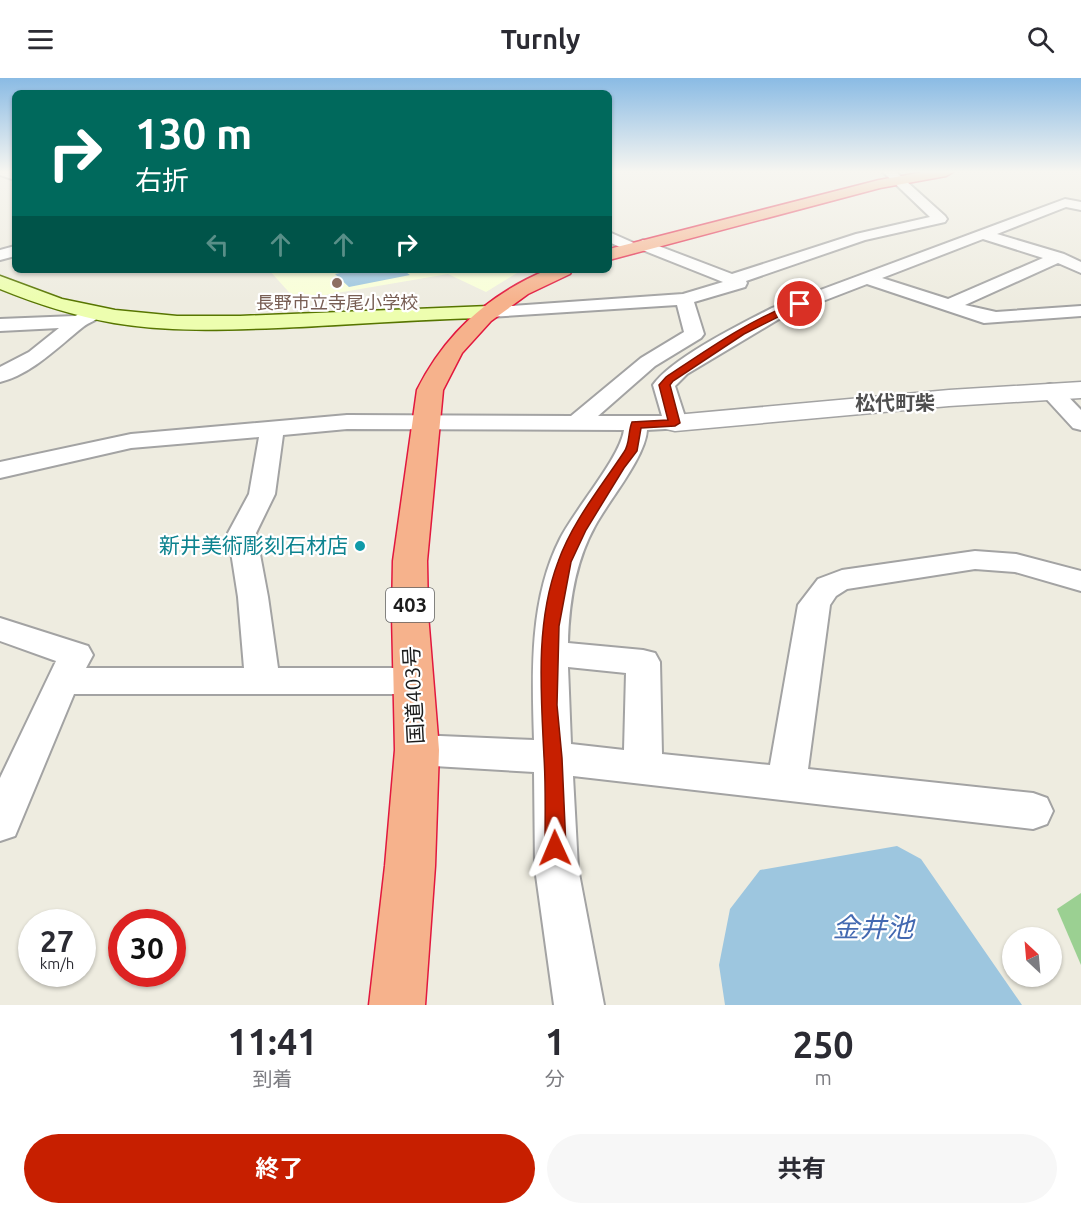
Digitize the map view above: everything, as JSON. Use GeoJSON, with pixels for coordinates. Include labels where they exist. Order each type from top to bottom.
{"type":"FeatureCollection","features":[{"type":"Feature","properties":{"kind":"highway"},"geometry":{"type":"LineString","coordinates":[[612,254],[752,215]]}},
{"type":"Feature","properties":{"kind":"highway","name":"国道403号"},"geometry":{"type":"LineString","coordinates":[[397,1005],[410,866],[417,750],[410,614],[410,561],[430,390],[439,367],[466,332],[489,312],[523,289],[557,273]]}},
{"type":"Feature","properties":{"kind":"main road"},"geometry":{"type":"LineString","coordinates":[[0,282],[86,318],[182,323],[489,312]]}},
{"type":"Feature","properties":{"kind":"street"},"geometry":{"type":"LineString","coordinates":[[732,280],[869,235],[940,219],[936,215]]}},
{"type":"Feature","properties":{"kind":"street"},"geometry":{"type":"LineString","coordinates":[[675,423],[664,385],[680,370],[741,332],[778,312],[1030,215]]}},
{"type":"Feature","properties":{"kind":"street"},"geometry":{"type":"LineString","coordinates":[[981,234],[1053,255],[1081,268]]}},
{"type":"Feature","properties":{"kind":"street"},"geometry":{"type":"LineString","coordinates":[[489,312],[684,300],[739,283],[612,237]]}},
{"type":"Feature","properties":{"kind":"street"},"geometry":{"type":"LineString","coordinates":[[948,306],[1053,255],[1081,252]]}},
{"type":"Feature","properties":{"kind":"street"},"geometry":{"type":"LineString","coordinates":[[865,278],[984,317],[1081,311]]}},
{"type":"Feature","properties":{"kind":"street"},"geometry":{"type":"LineString","coordinates":[[575,424],[648,362],[694,334],[684,300]]}},
{"type":"Feature","properties":{"kind":"street"},"geometry":{"type":"LineString","coordinates":[[0,325],[86,318]]}},
{"type":"Feature","properties":{"kind":"street"},"geometry":{"type":"LineString","coordinates":[[0,376],[36,356],[86,318]]}},
{"type":"Feature","properties":{"kind":"street"},"geometry":{"type":"LineString","coordinates":[[1050,390],[1081,423]]}},
{"type":"Feature","properties":{"kind":"street"},"geometry":{"type":"LineString","coordinates":[[0,471],[131,441],[347,422],[675,423],[1050,390],[1081,390]]}},
{"type":"Feature","properties":{"kind":"street"},"geometry":{"type":"LineString","coordinates":[[579,1005],[555,848],[549,705],[551,626],[564,562],[580,530],[619,466],[631,451],[636,424]]}},
{"type":"Feature","properties":{"kind":"street"},"geometry":{"type":"LineString","coordinates":[[260,681],[261,665],[242,533],[262,494],[272,429]]}},
{"type":"Feature","properties":{"kind":"street"},"geometry":{"type":"LineString","coordinates":[[787,783],[814,605],[822,590],[842,580],[975,560],[1016,563],[1081,581]]}},
{"type":"Feature","properties":{"kind":"street"},"geometry":{"type":"LineString","coordinates":[[0,629],[76,655],[62,681],[0,823]]}},
{"type":"Feature","properties":{"kind":"street"},"geometry":{"type":"LineString","coordinates":[[550,653],[643,662],[643,768]]}},
{"type":"Feature","properties":{"kind":"street"},"geometry":{"type":"LineString","coordinates":[[62,681],[415,681]]}},
{"type":"Feature","properties":{"kind":"street"},"geometry":{"type":"LineString","coordinates":[[417,750],[502,753],[553,758],[1033,811]]}},
{"type":"Feature","properties":{"kind":"shaded area","name":"長野市立寺尾小学校"},"geometry":{"type":"Polygon","coordinates":[[[272,273],[517,273],[486,292],[448,274],[296,300],[272,273]]]}},
{"type":"Feature","properties":{"kind":"green space"},"geometry":{"type":"Polygon","coordinates":[[[1081,893],[1081,965],[1057,909],[1081,893]]]}},
{"type":"Feature","properties":{"kind":"water"},"geometry":{"type":"Polygon","coordinates":[[[407,273],[410,275],[349,287],[335,274],[407,273]]]}},
{"type":"Feature","properties":{"kind":"water","name":"金井池"},"geometry":{"type":"Polygon","coordinates":[[[897,846],[921,859],[1002,976],[1002,987],[1010,987],[1022,1005],[725,1005],[719,965],[730,909],[760,870],[897,846]]]}},
{"type":"Feature","properties":{"kind":"place","name":"長野市立寺尾小学校"},"geometry":{"type":"Point","coordinates":[337,283]}},
{"type":"Feature","properties":{"kind":"place","name":"新井美術彫刻石材店"},"geometry":{"type":"Point","coordinates":[360,546]}},
{"type":"Feature","properties":{"kind":"district","name":"松代町柴"},"geometry":{"type":"Point","coordinates":[895,403]}},
{"type":"Feature","properties":{"kind":"route"},"geometry":{"type":"LineString","coordinates":[[555,848],[549,705],[551,626],[564,562],[580,530],[619,466],[631,451],[635,440],[636,424],[675,423],[664,385],[669,379],[741,332],[778,312],[800,304]]}}]}
